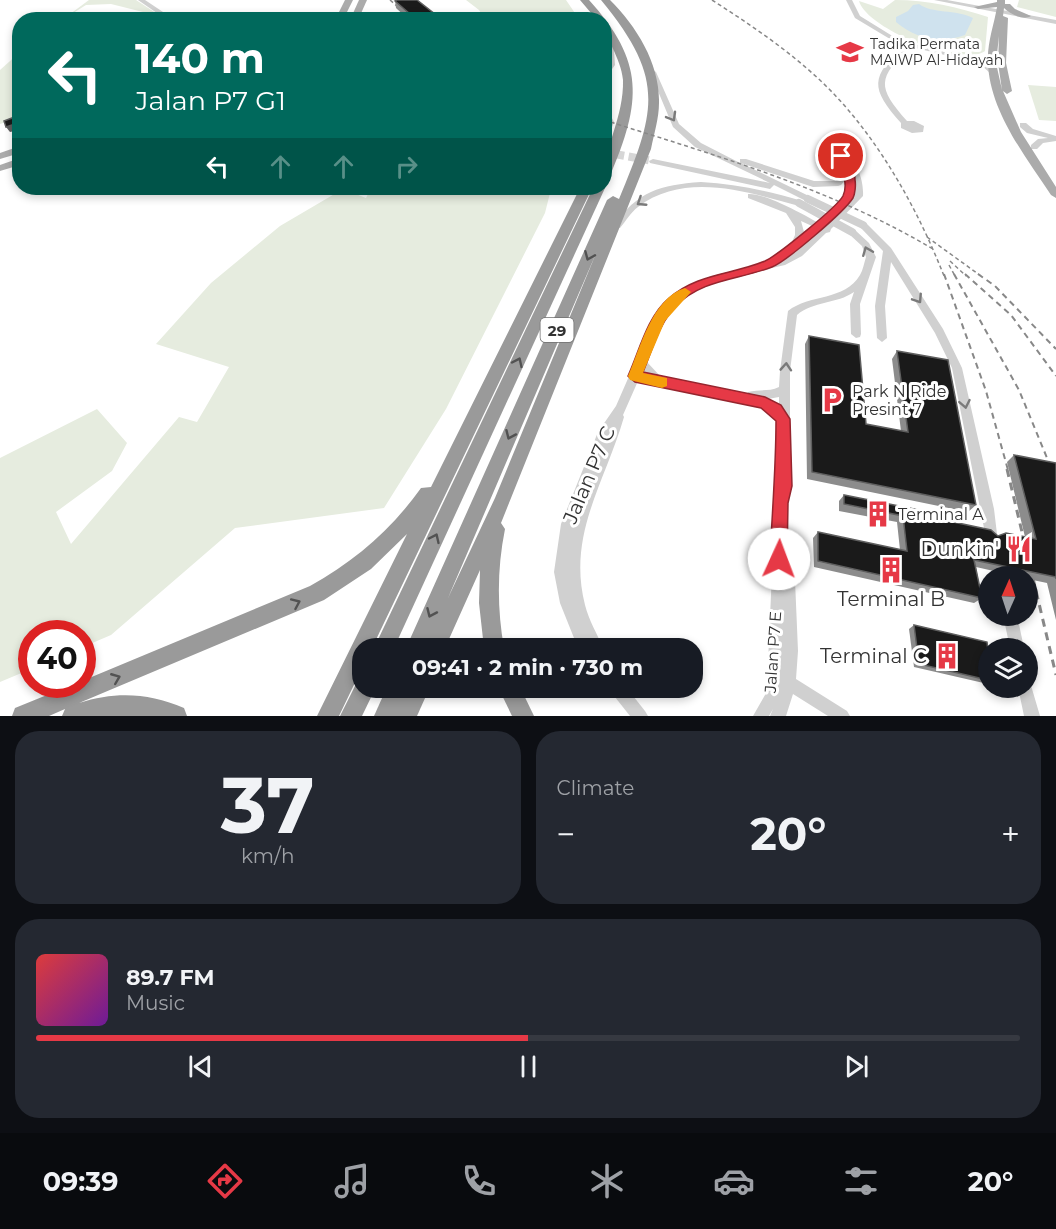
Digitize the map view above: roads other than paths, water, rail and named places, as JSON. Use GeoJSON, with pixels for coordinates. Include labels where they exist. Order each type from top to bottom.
{"type":"FeatureCollection","features":[{"type":"Feature","properties":{"kind":"highway"},"geometry":{"type":"LineString","coordinates":[[584,0],[594,12]]}},
{"type":"Feature","properties":{"kind":"highway"},"geometry":{"type":"LineString","coordinates":[[440,638],[503,499],[645,148],[653,111],[652,89],[644,57],[629,27],[609,4]]}},
{"type":"Feature","properties":{"kind":"highway","name":"29"},"geometry":{"type":"LineString","coordinates":[[420,638],[640,140],[645,116],[645,83],[632,39],[609,4]]}},
{"type":"Feature","properties":{"kind":"highway"},"geometry":{"type":"LineString","coordinates":[[612,36],[625,59],[628,97],[620,141],[612,158]]}},
{"type":"Feature","properties":{"kind":"highway"},"geometry":{"type":"LineString","coordinates":[[612,42],[619,63],[620,82],[616,121],[612,131]]}},
{"type":"Feature","properties":{"kind":"highway"},"geometry":{"type":"LineString","coordinates":[[328,716],[583,195]]}},
{"type":"Feature","properties":{"kind":"highway","name":"29"},"geometry":{"type":"LineString","coordinates":[[389,638],[596,195]]}},
{"type":"Feature","properties":{"kind":"highway"},"geometry":{"type":"LineString","coordinates":[[23,716],[254,621],[317,593],[347,576],[380,550],[418,508],[470,424]]}},
{"type":"Feature","properties":{"kind":"highway"},"geometry":{"type":"LineString","coordinates":[[492,638],[489,625],[488,580],[503,499]]}},
{"type":"Feature","properties":{"kind":"highway"},"geometry":{"type":"LineString","coordinates":[[351,716],[360,698]]}},
{"type":"Feature","properties":{"kind":"highway"},"geometry":{"type":"LineString","coordinates":[[385,716],[393,698]]}},
{"type":"Feature","properties":{"kind":"highway"},"geometry":{"type":"LineString","coordinates":[[406,716],[413,698]]}},
{"type":"Feature","properties":{"kind":"highway"},"geometry":{"type":"LineString","coordinates":[[514,698],[523,716]]}},
{"type":"Feature","properties":{"kind":"highway"},"geometry":{"type":"LineString","coordinates":[[73,716],[108,707],[129,705],[149,707],[176,716]]}},
{"type":"Feature","properties":{"kind":"main road"},"geometry":{"type":"LineString","coordinates":[[978,8],[1003,10],[1024,17]]}},
{"type":"Feature","properties":{"kind":"main road"},"geometry":{"type":"LineString","coordinates":[[978,8],[1003,10],[1024,17]]}},
{"type":"Feature","properties":{"kind":"main road"},"geometry":{"type":"LineString","coordinates":[[1003,10],[992,55],[993,73],[1012,122],[1056,195]]}},
{"type":"Feature","properties":{"kind":"main road"},"geometry":{"type":"LineString","coordinates":[[1003,10],[1003,79],[1034,147],[1056,183]]}},
{"type":"Feature","properties":{"kind":"street"},"geometry":{"type":"LineString","coordinates":[[141,0],[160,12]]}},
{"type":"Feature","properties":{"kind":"street"},"geometry":{"type":"LineString","coordinates":[[849,0],[857,17],[909,45],[981,62],[993,73]]}},
{"type":"Feature","properties":{"kind":"street"},"geometry":{"type":"LineString","coordinates":[[938,0],[978,8]]}},
{"type":"Feature","properties":{"kind":"street"},"geometry":{"type":"LineString","coordinates":[[1024,17],[1056,23]]}},
{"type":"Feature","properties":{"kind":"street"},"geometry":{"type":"LineString","coordinates":[[629,27],[648,57],[670,114],[685,135],[706,150],[863,225],[888,250],[939,332],[957,368],[988,509],[991,534]]}},
{"type":"Feature","properties":{"kind":"street"},"geometry":{"type":"LineString","coordinates":[[905,123],[884,100],[880,81],[884,71],[909,45]]}},
{"type":"Feature","properties":{"kind":"street"},"geometry":{"type":"LineString","coordinates":[[967,58],[981,59],[992,55]]}},
{"type":"Feature","properties":{"kind":"street"},"geometry":{"type":"LineString","coordinates":[[1023,125],[1030,131],[1056,139]]}},
{"type":"Feature","properties":{"kind":"street"},"geometry":{"type":"LineString","coordinates":[[685,135],[720,152],[806,182],[853,198],[860,191],[851,172],[833,185],[806,182]]}},
{"type":"Feature","properties":{"kind":"street"},"geometry":{"type":"LineString","coordinates":[[1034,147],[1041,141],[1056,139]]}},
{"type":"Feature","properties":{"kind":"street"},"geometry":{"type":"LineString","coordinates":[[808,199],[763,184],[651,163],[755,187],[798,203],[852,232],[870,252],[870,264],[855,304],[856,334]]}},
{"type":"Feature","properties":{"kind":"street"},"geometry":{"type":"LineString","coordinates":[[598,266],[618,223],[629,210],[645,198],[677,187],[702,185],[743,188],[798,203]]}},
{"type":"Feature","properties":{"kind":"street"},"geometry":{"type":"LineString","coordinates":[[677,187],[738,193],[783,208],[823,228]]}},
{"type":"Feature","properties":{"kind":"street","name":"Jalan P7 C"},"geometry":{"type":"LineString","coordinates":[[592,638],[578,604],[572,570],[573,539],[614,434],[627,392],[659,319],[671,303],[685,292],[714,278],[782,263],[799,254],[853,198]]}},
{"type":"Feature","properties":{"kind":"street"},"geometry":{"type":"LineString","coordinates":[[783,208],[795,217],[800,227],[800,236],[796,244]]}},
{"type":"Feature","properties":{"kind":"street","name":"Jalan P7 C"},"geometry":{"type":"LineString","coordinates":[[770,264],[796,244],[823,228]]}},
{"type":"Feature","properties":{"kind":"street"},"geometry":{"type":"LineString","coordinates":[[882,338],[880,306],[888,250]]}},
{"type":"Feature","properties":{"kind":"street","name":"Jalan P7 E"},"geometry":{"type":"LineString","coordinates":[[778,716],[785,705],[789,683],[780,503],[784,486],[784,390],[792,314],[802,307],[847,294],[860,284],[866,274]]}},
{"type":"Feature","properties":{"kind":"street"},"geometry":{"type":"LineString","coordinates":[[638,370],[656,379],[765,403],[776,410],[783,419]]}},
{"type":"Feature","properties":{"kind":"street"},"geometry":{"type":"LineString","coordinates":[[627,392],[656,379],[758,396],[772,395],[784,390]]}},
{"type":"Feature","properties":{"kind":"street","name":"Jalan P7 C"},"geometry":{"type":"LineString","coordinates":[[581,638],[567,603],[561,572],[562,548],[572,507],[604,432],[621,408]]}},
{"type":"Feature","properties":{"kind":"street","name":"Jalan P7 E"},"geometry":{"type":"LineString","coordinates":[[761,716],[772,697],[783,579]]}},
{"type":"Feature","properties":{"kind":"street"},"geometry":{"type":"LineString","coordinates":[[774,675],[842,716]]}},
{"type":"Feature","properties":{"kind":"street"},"geometry":{"type":"LineString","coordinates":[[626,698],[640,716]]}},
{"type":"Feature","properties":{"kind":"street"},"geometry":{"type":"LineString","coordinates":[[1028,698],[1032,716]]}},
{"type":"Feature","properties":{"kind":"water"},"geometry":{"type":"Polygon","coordinates":[[[919,4],[931,9],[959,13],[973,18],[965,35],[946,39],[920,36],[896,22],[896,17],[908,11],[913,5],[919,4]]]}},
{"type":"Feature","properties":{"kind":"tunnel"},"geometry":{"type":"LineString","coordinates":[[612,153],[653,161]]}},
{"type":"Feature","properties":{"kind":"railway"},"geometry":{"type":"LineString","coordinates":[[390,0],[404,12]]}},
{"type":"Feature","properties":{"kind":"railway"},"geometry":{"type":"LineString","coordinates":[[712,0],[790,54],[832,92],[867,133],[882,155],[897,178],[927,237]]}},
{"type":"Feature","properties":{"kind":"railway"},"geometry":{"type":"LineString","coordinates":[[612,123],[731,161],[813,191],[894,227],[933,249]]}},
{"type":"Feature","properties":{"kind":"railway"},"geometry":{"type":"LineString","coordinates":[[927,237],[981,276]]}},
{"type":"Feature","properties":{"kind":"railway"},"geometry":{"type":"LineString","coordinates":[[927,237],[933,249]]}},
{"type":"Feature","properties":{"kind":"railway"},"geometry":{"type":"LineString","coordinates":[[933,249],[944,276]]}},
{"type":"Feature","properties":{"kind":"railway"},"geometry":{"type":"LineString","coordinates":[[950,261],[966,276]]}},
{"type":"Feature","properties":{"kind":"railway"},"geometry":{"type":"LineString","coordinates":[[949,265],[955,276]]}},
{"type":"Feature","properties":{"kind":"railway"},"geometry":{"type":"LineString","coordinates":[[944,274],[986,391],[1008,470]]}},
{"type":"Feature","properties":{"kind":"railway"},"geometry":{"type":"LineString","coordinates":[[954,274],[1019,390],[1052,470]]}},
{"type":"Feature","properties":{"kind":"railway"},"geometry":{"type":"LineString","coordinates":[[965,274],[1011,315],[1056,376]]}},
{"type":"Feature","properties":{"kind":"railway"},"geometry":{"type":"LineString","coordinates":[[978,274],[995,286],[1056,349]]}},
{"type":"Feature","properties":{"kind":"railway"},"geometry":{"type":"LineString","coordinates":[[1007,469],[1056,675]]}},
{"type":"Feature","properties":{"kind":"railway"},"geometry":{"type":"LineString","coordinates":[[1051,469],[1056,480]]}},
{"type":"Feature","properties":{"kind":"place","name":"Tadika Permata MAIWP Al-Hidayah"},"geometry":{"type":"Point","coordinates":[850,52]}},
{"type":"Feature","properties":{"kind":"place","name":"Park N Ride Presint 7"},"geometry":{"type":"Point","coordinates":[832,400]}},
{"type":"Feature","properties":{"kind":"place","name":"Terminal A"},"geometry":{"type":"Point","coordinates":[878,514]}},
{"type":"Feature","properties":{"kind":"place","name":"Dunkin'"},"geometry":{"type":"Point","coordinates":[1019,549]}},
{"type":"Feature","properties":{"kind":"place","name":"Terminal B"},"geometry":{"type":"Point","coordinates":[891,570]}},
{"type":"Feature","properties":{"kind":"place","name":"Terminal C"},"geometry":{"type":"Point","coordinates":[947,656]}}]}
